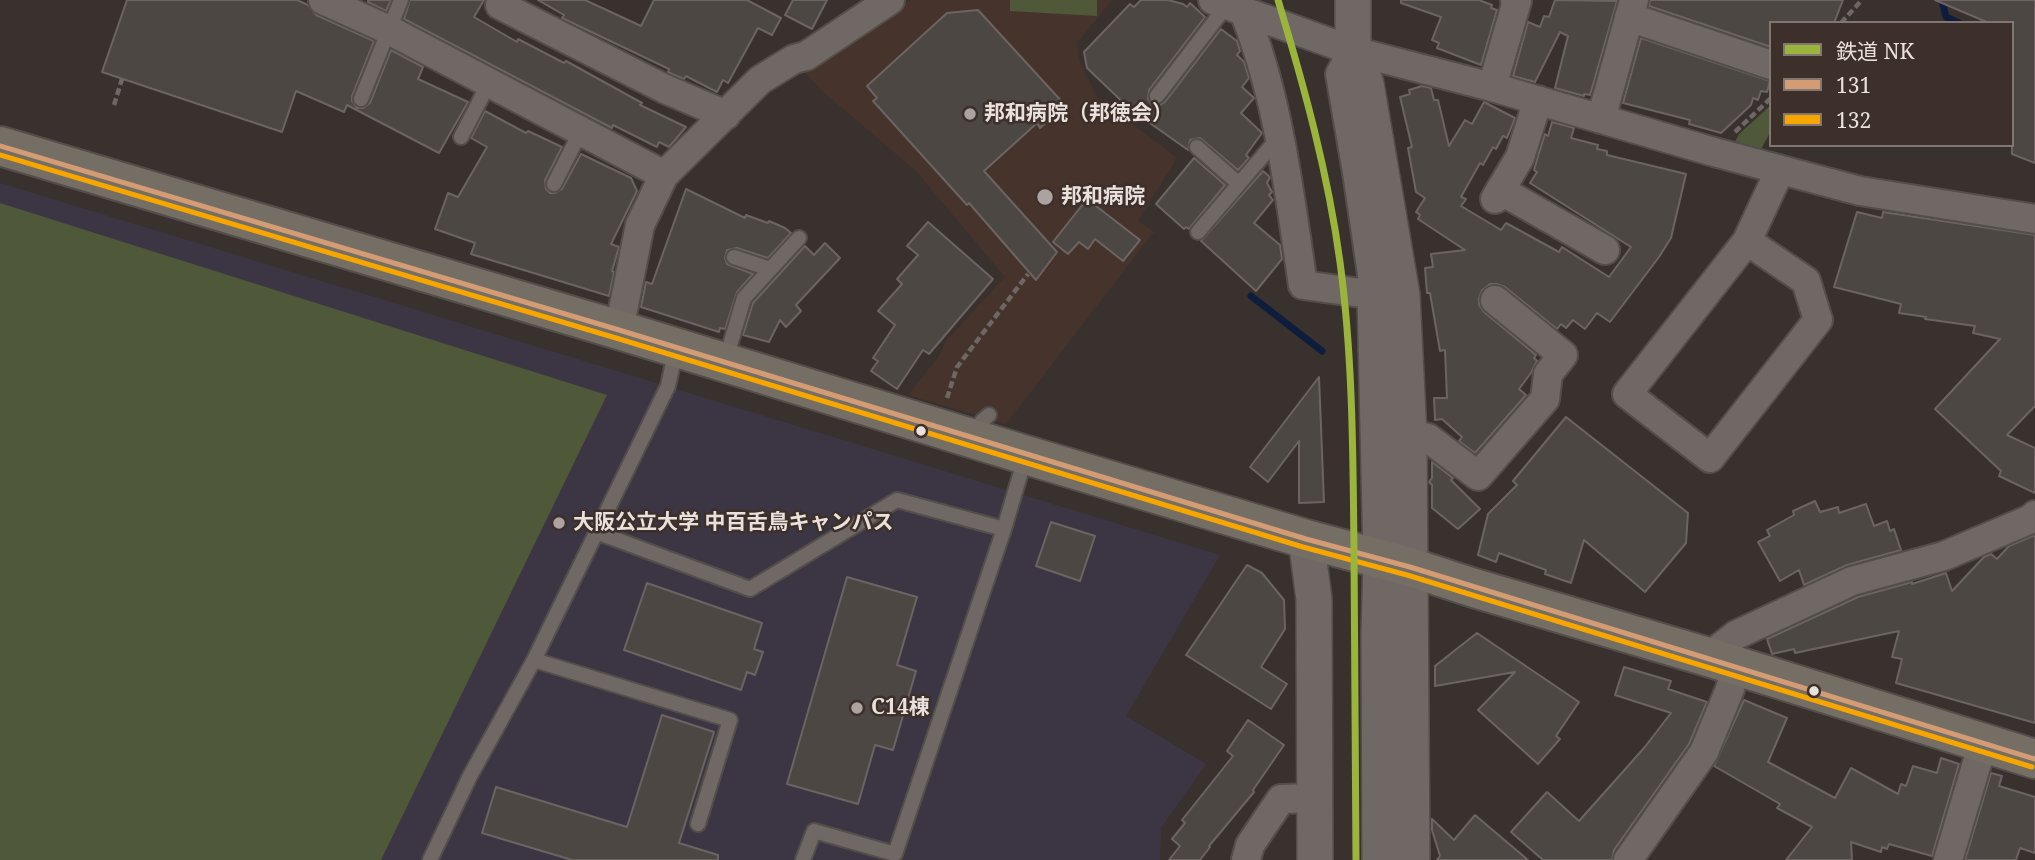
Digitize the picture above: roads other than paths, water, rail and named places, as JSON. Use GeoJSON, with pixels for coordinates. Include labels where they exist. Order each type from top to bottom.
{"type":"FeatureCollection","features":[{"type":"Feature","properties":{"kind":"highway"},"geometry":{"type":"LineString","coordinates":[[0,146],[42,150],[724,363],[983,427],[1026,455],[1396,563],[2035,759]]}},
{"type":"Feature","properties":{"kind":"street"},"geometry":{"type":"LineString","coordinates":[[323,0],[389,30],[664,175]]}},
{"type":"Feature","properties":{"kind":"street"},"geometry":{"type":"LineString","coordinates":[[619,330],[640,225],[664,175],[760,80],[794,59],[806,56],[890,0]]}},
{"type":"Feature","properties":{"kind":"street"},"geometry":{"type":"LineString","coordinates":[[1353,0],[1353,51],[1366,84],[1388,295],[1409,434],[1396,563],[1378,636],[1380,860]]}},
{"type":"Feature","properties":{"kind":"street"},"geometry":{"type":"LineString","coordinates":[[1492,87],[1517,1],[1515,0]]}},
{"type":"Feature","properties":{"kind":"street"},"geometry":{"type":"LineString","coordinates":[[500,5],[666,89],[726,115]]}},
{"type":"Feature","properties":{"kind":"street"},"geometry":{"type":"LineString","coordinates":[[1228,6],[1353,51],[1492,87],[1780,170],[1860,191],[2035,219]]}},
{"type":"Feature","properties":{"kind":"street"},"geometry":{"type":"LineString","coordinates":[[1228,6],[1258,47],[1281,135],[1303,285],[1388,295]]}},
{"type":"Feature","properties":{"kind":"street"},"geometry":{"type":"LineString","coordinates":[[1601,118],[1632,8],[1769,64]]}},
{"type":"Feature","properties":{"kind":"street"},"geometry":{"type":"LineString","coordinates":[[1538,100],[1520,157],[1497,194],[1605,250]]}},
{"type":"Feature","properties":{"kind":"street"},"geometry":{"type":"LineString","coordinates":[[1747,240],[1805,281],[1818,320],[1710,458],[1627,394],[1747,240],[1780,170]]}},
{"type":"Feature","properties":{"kind":"street"},"geometry":{"type":"LineString","coordinates":[[1388,295],[1396,563],[1412,860]]}},
{"type":"Feature","properties":{"kind":"street"},"geometry":{"type":"LineString","coordinates":[[1409,434],[1428,438],[1478,476],[1545,399],[1548,374],[1563,355],[1496,300]]}},
{"type":"Feature","properties":{"kind":"street"},"geometry":{"type":"LineString","coordinates":[[1628,860],[1704,752],[1730,688],[1722,662],[1736,635],[1852,581],[1944,556],[2035,515]]}},
{"type":"Feature","properties":{"kind":"street"},"geometry":{"type":"LineString","coordinates":[[1307,539],[1314,598],[1315,860]]}},
{"type":"Feature","properties":{"kind":"street"},"geometry":{"type":"LineString","coordinates":[[1948,860],[1983,743]]}},
{"type":"Feature","properties":{"kind":"street"},"geometry":{"type":"LineString","coordinates":[[1245,860],[1250,845],[1281,799],[1315,798]]}},
{"type":"Feature","properties":{"kind":"lane"},"geometry":{"type":"LineString","coordinates":[[360,99],[401,0]]}},
{"type":"Feature","properties":{"kind":"lane"},"geometry":{"type":"LineString","coordinates":[[1157,96],[1228,6]]}},
{"type":"Feature","properties":{"kind":"lane"},"geometry":{"type":"LineString","coordinates":[[461,137],[489,83]]}},
{"type":"Feature","properties":{"kind":"lane"},"geometry":{"type":"LineString","coordinates":[[554,184],[581,131]]}},
{"type":"Feature","properties":{"kind":"lane"},"geometry":{"type":"LineString","coordinates":[[1198,232],[1281,135]]}},
{"type":"Feature","properties":{"kind":"lane"},"geometry":{"type":"LineString","coordinates":[[1198,147],[1239,184]]}},
{"type":"Feature","properties":{"kind":"lane"},"geometry":{"type":"LineString","coordinates":[[724,363],[744,298],[799,238]]}},
{"type":"Feature","properties":{"kind":"lane"},"geometry":{"type":"LineString","coordinates":[[734,257],[771,269]]}},
{"type":"Feature","properties":{"kind":"lane"},"geometry":{"type":"LineString","coordinates":[[430,860],[470,776],[534,660],[668,386],[676,349]]}},
{"type":"Feature","properties":{"kind":"lane"},"geometry":{"type":"LineString","coordinates":[[803,860],[814,831],[895,854],[1004,529],[1026,455]]}},
{"type":"Feature","properties":{"kind":"lane"},"geometry":{"type":"LineString","coordinates":[[596,531],[750,589],[897,500],[1004,529]]}},
{"type":"Feature","properties":{"kind":"lane"},"geometry":{"type":"LineString","coordinates":[[534,660],[730,720],[698,824]]}},
{"type":"Feature","properties":{"kind":"waterway"},"geometry":{"type":"LineString","coordinates":[[1942,0],[1946,17],[1955,21]]}},
{"type":"Feature","properties":{"kind":"waterway"},"geometry":{"type":"LineString","coordinates":[[1251,296],[1322,351]]}},
{"type":"Feature","properties":{"kind":"rail line","name":"NK"},"geometry":{"type":"LineString","coordinates":[[1278,0],[1322,163],[1335,229],[1344,298],[1353,444],[1356,860]]}},
{"type":"Feature","properties":{"kind":"place","name":"邦和病院（邦徳会）"},"geometry":{"type":"Point","coordinates":[970,114]}},
{"type":"Feature","properties":{"kind":"place","name":"邦和病院"},"geometry":{"type":"Point","coordinates":[1045,197]}},
{"type":"Feature","properties":{"kind":"place","name":"大阪公立大学 中百舌鳥キャンパス"},"geometry":{"type":"Point","coordinates":[559,523]}},
{"type":"Feature","properties":{"kind":"place","name":"C14棟"},"geometry":{"type":"Point","coordinates":[857,708]}}]}
